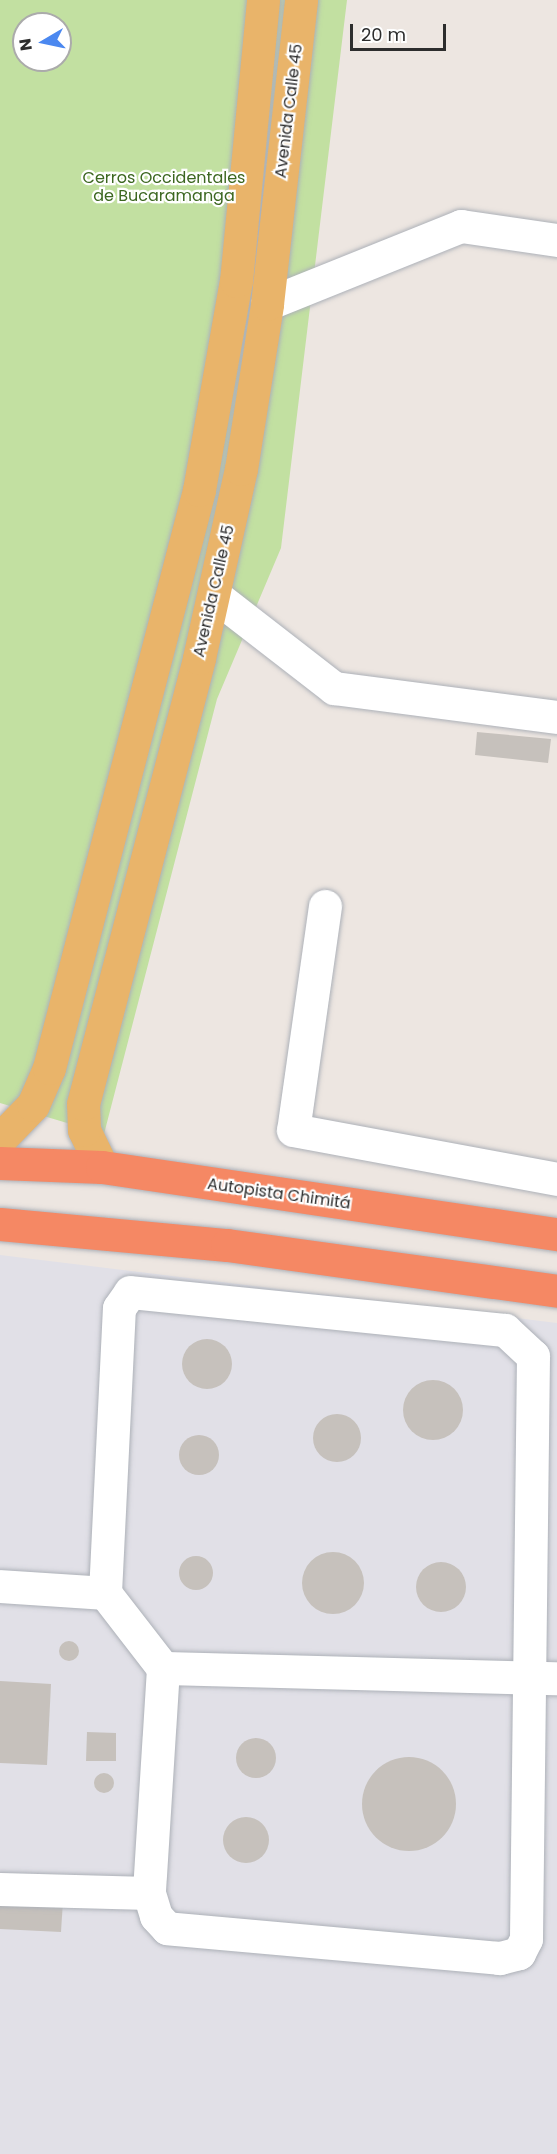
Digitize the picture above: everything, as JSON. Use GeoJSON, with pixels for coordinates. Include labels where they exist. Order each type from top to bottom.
{"type":"FeatureCollection","features":[{"type":"Feature","properties":{"kind":"highway","name":"Autopista Chimitá"},"geometry":{"type":"LineString","coordinates":[[0,1163],[102,1167],[557,1234]]}},
{"type":"Feature","properties":{"kind":"highway"},"geometry":{"type":"LineString","coordinates":[[0,1224],[227,1245],[557,1290]]}},
{"type":"Feature","properties":{"kind":"main road","name":"Avenida Calle 45"},"geometry":{"type":"LineString","coordinates":[[0,1138],[33,1105],[49,1068],[199,490],[236,281],[263,0]]}},
{"type":"Feature","properties":{"kind":"main road","name":"Avenida Calle 45"},"geometry":{"type":"LineString","coordinates":[[102,1167],[84,1130],[86,1088],[214,595],[267,304],[302,0]]}},
{"type":"Feature","properties":{"kind":"lane"},"geometry":{"type":"LineString","coordinates":[[267,304],[461,226],[557,240]]}},
{"type":"Feature","properties":{"kind":"lane"},"geometry":{"type":"LineString","coordinates":[[214,595],[334,688],[557,717]]}},
{"type":"Feature","properties":{"kind":"lane"},"geometry":{"type":"LineString","coordinates":[[325,906],[292,1130],[557,1179]]}},
{"type":"Feature","properties":{"kind":"lane"},"geometry":{"type":"LineString","coordinates":[[130,1292],[505,1330],[533,1356],[543,1677],[526,1939],[519,1953],[500,1958],[167,1928],[156,1916],[149,1893],[163,1668],[105,1593],[119,1308],[130,1292]]}},
{"type":"Feature","properties":{"kind":"lane"},"geometry":{"type":"LineString","coordinates":[[0,1586],[105,1593]]}},
{"type":"Feature","properties":{"kind":"lane"},"geometry":{"type":"LineString","coordinates":[[163,1668],[543,1677]]}},
{"type":"Feature","properties":{"kind":"lane"},"geometry":{"type":"LineString","coordinates":[[0,1890],[149,1893]]}},
{"type":"Feature","properties":{"kind":"shaded area"},"geometry":{"type":"Polygon","coordinates":[[[0,1255],[557,1323],[557,2154],[0,2154],[0,1255]]]}},
{"type":"Feature","properties":{"kind":"green space","name":"Cerros Occidentales de Bucaramanga"},"geometry":{"type":"Polygon","coordinates":[[[0,0],[347,0],[281,548],[217,699],[104,1134],[0,1103],[0,0]]]}},
{"type":"Feature","properties":{"kind":"building"},"geometry":{"type":"Polygon","coordinates":[[[477,732],[551,739],[548,763],[475,755],[477,732]]]}},
{"type":"Feature","properties":{"kind":"building"},"geometry":{"type":"Polygon","coordinates":[[[212,1339],[225,1346],[231,1354],[231,1374],[225,1382],[217,1388],[202,1389],[189,1382],[183,1374],[182,1359],[189,1346],[197,1340],[212,1339]]]}},
{"type":"Feature","properties":{"kind":"building"},"geometry":{"type":"Polygon","coordinates":[[[427,1380],[439,1380],[450,1385],[458,1393],[463,1410],[461,1422],[450,1435],[439,1440],[427,1440],[416,1435],[408,1427],[403,1416],[403,1404],[408,1393],[416,1385],[427,1380]]]}},
{"type":"Feature","properties":{"kind":"building"},"geometry":{"type":"Polygon","coordinates":[[[332,1414],[342,1414],[354,1421],[361,1433],[361,1443],[354,1455],[342,1462],[332,1462],[317,1451],[313,1443],[313,1433],[324,1418],[332,1414]]]}},
{"type":"Feature","properties":{"kind":"building"},"geometry":{"type":"Polygon","coordinates":[[[199,1435],[213,1441],[219,1455],[213,1469],[199,1475],[185,1469],[179,1455],[185,1441],[199,1435]]]}},
{"type":"Feature","properties":{"kind":"building"},"geometry":{"type":"Polygon","coordinates":[[[333,1552],[350,1557],[355,1561],[359,1566],[364,1583],[359,1600],[355,1605],[350,1609],[333,1614],[316,1609],[311,1605],[307,1600],[302,1583],[307,1566],[311,1561],[316,1557],[333,1552]]]}},
{"type":"Feature","properties":{"kind":"building"},"geometry":{"type":"Polygon","coordinates":[[[196,1556],[208,1561],[213,1573],[208,1585],[196,1590],[184,1585],[179,1573],[184,1561],[196,1556]]]}},
{"type":"Feature","properties":{"kind":"building"},"geometry":{"type":"Polygon","coordinates":[[[436,1562],[446,1562],[459,1569],[466,1582],[466,1592],[459,1605],[446,1612],[436,1612],[427,1608],[420,1601],[416,1592],[416,1582],[420,1573],[427,1566],[436,1562]]]}},
{"type":"Feature","properties":{"kind":"building"},"geometry":{"type":"Polygon","coordinates":[[[65,1641],[73,1641],[79,1647],[79,1655],[73,1661],[65,1661],[59,1655],[59,1647],[65,1641]]]}},
{"type":"Feature","properties":{"kind":"building"},"geometry":{"type":"Polygon","coordinates":[[[0,1681],[51,1684],[47,1765],[0,1763],[0,1681]]]}},
{"type":"Feature","properties":{"kind":"building"},"geometry":{"type":"Polygon","coordinates":[[[87,1732],[116,1733],[116,1761],[86,1761],[87,1732]]]}},
{"type":"Feature","properties":{"kind":"building"},"geometry":{"type":"Polygon","coordinates":[[[256,1738],[270,1744],[276,1758],[270,1772],[256,1778],[242,1772],[236,1758],[242,1744],[256,1738]]]}},
{"type":"Feature","properties":{"kind":"building"},"geometry":{"type":"Polygon","coordinates":[[[409,1757],[427,1761],[442,1771],[452,1786],[456,1804],[452,1822],[442,1837],[427,1847],[409,1851],[391,1847],[376,1837],[366,1822],[362,1804],[366,1786],[376,1771],[391,1761],[409,1757]]]}},
{"type":"Feature","properties":{"kind":"building"},"geometry":{"type":"Polygon","coordinates":[[[100,1773],[108,1773],[114,1779],[114,1787],[108,1793],[100,1793],[94,1787],[94,1779],[100,1773]]]}},
{"type":"Feature","properties":{"kind":"building"},"geometry":{"type":"Polygon","coordinates":[[[246,1817],[262,1824],[269,1840],[262,1856],[246,1863],[230,1856],[223,1840],[230,1824],[246,1817]]]}},
{"type":"Feature","properties":{"kind":"building"},"geometry":{"type":"Polygon","coordinates":[[[0,1897],[63,1901],[61,1932],[0,1929],[0,1897]]]}}]}
